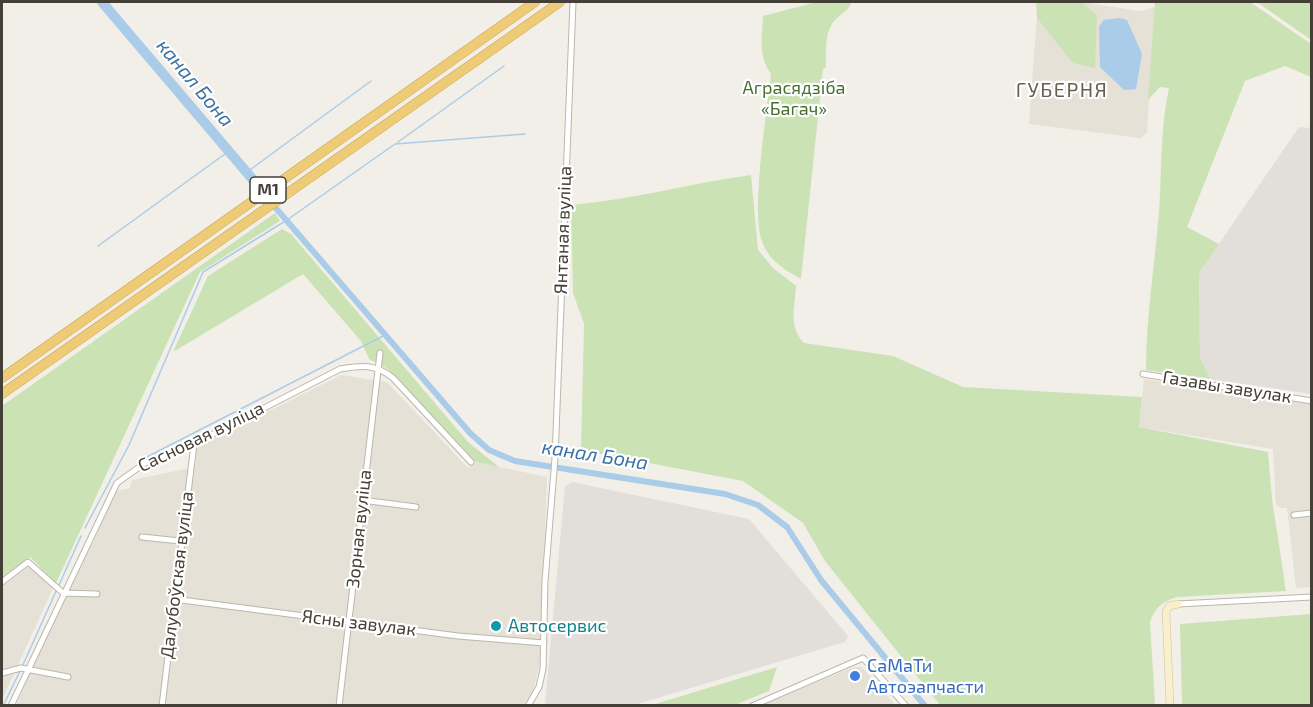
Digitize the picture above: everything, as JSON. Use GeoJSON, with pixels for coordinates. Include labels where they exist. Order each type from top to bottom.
{"type":"FeatureCollection","features":[{"type":"Feature","properties":{"kind":"highway","name":"М1"},"geometry":{"type":"LineString","coordinates":[[2,378],[535,2]]}},
{"type":"Feature","properties":{"kind":"highway","name":"М1"},"geometry":{"type":"LineString","coordinates":[[2,393],[560,2]]}},
{"type":"Feature","properties":{"kind":"street","name":"Янтаная вуліца"},"geometry":{"type":"LineString","coordinates":[[528,705],[542,678],[545,581],[555,458],[573,2]]}},
{"type":"Feature","properties":{"kind":"street","name":"Зорная вуліца"},"geometry":{"type":"LineString","coordinates":[[339,705],[380,353]]}},
{"type":"Feature","properties":{"kind":"street","name":"Сасновая вуліца"},"geometry":{"type":"LineString","coordinates":[[11,705],[117,483],[128,472],[194,444],[340,369],[359,366],[378,367]]}},
{"type":"Feature","properties":{"kind":"street"},"geometry":{"type":"LineString","coordinates":[[378,367],[393,378],[471,462]]}},
{"type":"Feature","properties":{"kind":"street","name":"Газавы завулак"},"geometry":{"type":"LineString","coordinates":[[1143,374],[1311,401]]}},
{"type":"Feature","properties":{"kind":"street","name":"Далубоўская вуліца"},"geometry":{"type":"LineString","coordinates":[[162,705],[180,541],[194,444]]}},
{"type":"Feature","properties":{"kind":"street"},"geometry":{"type":"LineString","coordinates":[[362,500],[416,507]]}},
{"type":"Feature","properties":{"kind":"street"},"geometry":{"type":"LineString","coordinates":[[1294,514],[1311,513]]}},
{"type":"Feature","properties":{"kind":"street"},"geometry":{"type":"LineString","coordinates":[[142,537],[180,541]]}},
{"type":"Feature","properties":{"kind":"street"},"geometry":{"type":"LineString","coordinates":[[2,582],[28,562],[63,593],[97,594]]}},
{"type":"Feature","properties":{"kind":"street"},"geometry":{"type":"LineString","coordinates":[[1170,705],[1166,612],[1169,606],[1178,603],[1311,597]]}},
{"type":"Feature","properties":{"kind":"street","name":"Ясны завулак"},"geometry":{"type":"LineString","coordinates":[[174,599],[458,636],[544,643]]}},
{"type":"Feature","properties":{"kind":"street"},"geometry":{"type":"LineString","coordinates":[[752,705],[863,658],[906,705]]}},
{"type":"Feature","properties":{"kind":"street"},"geometry":{"type":"LineString","coordinates":[[2,673],[21,668],[68,676]]}},
{"type":"Feature","properties":{"kind":"shaded area"},"geometry":{"type":"Polygon","coordinates":[[[1038,2],[1081,2],[1140,11],[1155,7],[1147,133],[1140,138],[1029,124],[1038,2]]]}},
{"type":"Feature","properties":{"kind":"shaded area"},"geometry":{"type":"Polygon","coordinates":[[[1299,127],[1311,128],[1311,394],[1210,379],[1200,357],[1199,273],[1299,127]]]}},
{"type":"Feature","properties":{"kind":"shaded area"},"geometry":{"type":"Polygon","coordinates":[[[341,375],[387,382],[468,468],[476,462],[547,477],[541,659],[533,691],[524,705],[16,706],[63,593],[92,545],[116,491],[130,488],[132,480],[195,467],[197,447],[341,375]]]}},
{"type":"Feature","properties":{"kind":"shaded area"},"geometry":{"type":"Polygon","coordinates":[[[1144,379],[1311,404],[1311,587],[1296,588],[1287,508],[1280,508],[1276,505],[1273,449],[1139,427],[1144,379]]]}},
{"type":"Feature","properties":{"kind":"shaded area"},"geometry":{"type":"Polygon","coordinates":[[[572,482],[749,519],[848,636],[845,642],[634,705],[545,705],[565,486],[572,482]]]}},
{"type":"Feature","properties":{"kind":"shaded area"},"geometry":{"type":"Polygon","coordinates":[[[29,566],[53,588],[2,700],[2,587],[29,566]]]}},
{"type":"Feature","properties":{"kind":"shaded area"},"geometry":{"type":"Polygon","coordinates":[[[854,667],[862,667],[895,705],[761,705],[854,667]]]}},
{"type":"Feature","properties":{"kind":"green space","name":"Аграсядзіба «Багач»"},"geometry":{"type":"Polygon","coordinates":[[[817,2],[852,2],[829,29],[801,279],[783,268],[768,254],[759,226],[759,184],[771,74],[762,53],[762,31],[763,16],[817,2]]]}},
{"type":"Feature","properties":{"kind":"green space"},"geometry":{"type":"Polygon","coordinates":[[[1036,2],[1081,2],[1097,15],[1095,68],[1073,63],[1037,18],[1036,2]]]}},
{"type":"Feature","properties":{"kind":"green space"},"geometry":{"type":"Polygon","coordinates":[[[1155,2],[1250,2],[1311,44],[1311,77],[1285,66],[1245,81],[1187,227],[1219,244],[1199,273],[1200,357],[1210,379],[1146,370],[1163,134],[1169,88],[1160,87],[1148,100],[1155,2]]]}},
{"type":"Feature","properties":{"kind":"green space"},"geometry":{"type":"Polygon","coordinates":[[[1257,2],[1311,2],[1311,40],[1257,2]]]}},
{"type":"Feature","properties":{"kind":"green space"},"geometry":{"type":"Polygon","coordinates":[[[751,175],[758,250],[773,268],[796,286],[794,323],[804,343],[893,356],[963,387],[1142,397],[1139,427],[1268,452],[1272,499],[1286,591],[1177,597],[1160,605],[1150,622],[1155,705],[940,705],[825,561],[803,523],[743,481],[581,450],[584,324],[573,293],[571,205],[751,175]]]}},
{"type":"Feature","properties":{"kind":"green space"},"geometry":{"type":"Polygon","coordinates":[[[275,213],[280,221],[200,272],[56,583],[30,557],[2,577],[2,406],[275,213]]]}},
{"type":"Feature","properties":{"kind":"green space"},"geometry":{"type":"Polygon","coordinates":[[[282,229],[291,234],[468,442],[499,467],[476,462],[388,369],[369,359],[361,341],[303,274],[173,352],[208,276],[282,229]]]}},
{"type":"Feature","properties":{"kind":"green space"},"geometry":{"type":"Polygon","coordinates":[[[1311,614],[1311,705],[1182,705],[1180,624],[1311,614]]]}},
{"type":"Feature","properties":{"kind":"green space"},"geometry":{"type":"Polygon","coordinates":[[[777,667],[769,691],[735,705],[652,705],[777,667]]]}},
{"type":"Feature","properties":{"kind":"water"},"geometry":{"type":"Polygon","coordinates":[[[1120,18],[1127,20],[1142,54],[1136,89],[1124,90],[1100,67],[1099,26],[1104,20],[1120,18]]]}},
{"type":"Feature","properties":{"kind":"waterway","name":"канал Бона"},"geometry":{"type":"LineString","coordinates":[[102,2],[260,188]]}},
{"type":"Feature","properties":{"kind":"waterway"},"geometry":{"type":"LineString","coordinates":[[398,142],[504,66]]}},
{"type":"Feature","properties":{"kind":"waterway"},"geometry":{"type":"LineString","coordinates":[[247,172],[371,81]]}},
{"type":"Feature","properties":{"kind":"waterway"},"geometry":{"type":"LineString","coordinates":[[85,528],[129,445],[203,272],[287,220],[395,144],[525,134]]}},
{"type":"Feature","properties":{"kind":"waterway"},"geometry":{"type":"LineString","coordinates":[[98,246],[229,151]]}},
{"type":"Feature","properties":{"kind":"waterway","name":"канал Бона"},"geometry":{"type":"LineString","coordinates":[[274,206],[470,433],[489,450],[515,461],[725,494],[758,505],[787,527],[821,580],[925,706]]}},
{"type":"Feature","properties":{"kind":"waterway"},"geometry":{"type":"LineString","coordinates":[[141,460],[385,335]]}},
{"type":"Feature","properties":{"kind":"waterway"},"geometry":{"type":"LineString","coordinates":[[59,585],[81,536]]}},
{"type":"Feature","properties":{"kind":"waterway"},"geometry":{"type":"LineString","coordinates":[[22,667],[57,589]]}},
{"type":"Feature","properties":{"kind":"waterway"},"geometry":{"type":"LineString","coordinates":[[3,706],[20,671]]}},
{"type":"Feature","properties":{"kind":"place","name":"Автосервис"},"geometry":{"type":"Point","coordinates":[496,626]}},
{"type":"Feature","properties":{"kind":"place","name":"СаМаТи Автоэапчасти"},"geometry":{"type":"Point","coordinates":[855,676]}},
{"type":"Feature","properties":{"kind":"district","name":"ГУБЕРНЯ"},"geometry":{"type":"Point","coordinates":[1062,90]}}]}
